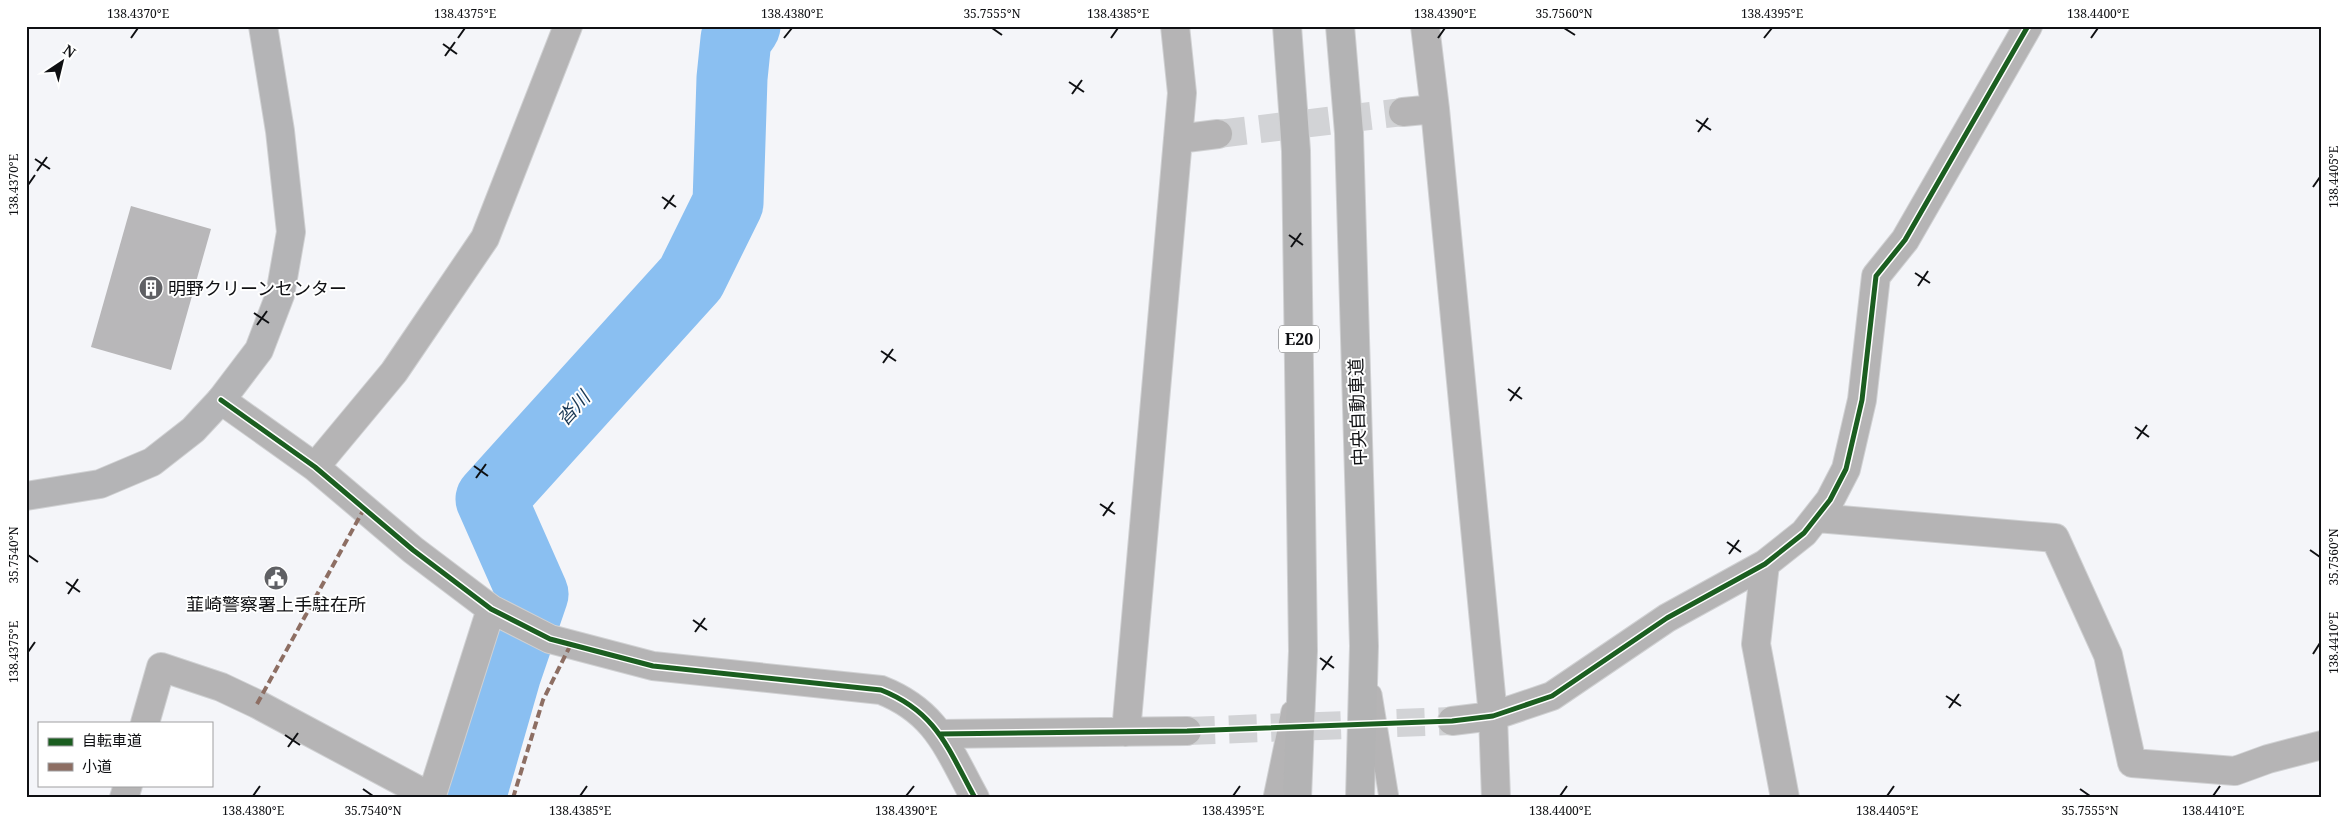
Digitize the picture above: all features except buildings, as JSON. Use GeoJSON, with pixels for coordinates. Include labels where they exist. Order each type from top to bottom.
{"type":"FeatureCollection","features":[{"type":"Feature","properties":{"kind":"highway","name":"E20"},"geometry":{"type":"LineString","coordinates":[[1287,26],[1296,152],[1304,651],[1297,798]]}},
{"type":"Feature","properties":{"kind":"highway","name":"中央自動車道"},"geometry":{"type":"LineString","coordinates":[[1340,26],[1349,133],[1364,646],[1360,798]]}},
{"type":"Feature","properties":{"kind":"street"},"geometry":{"type":"LineString","coordinates":[[26,496],[100,484],[152,462],[193,430],[221,400],[259,350],[280,295],[291,232],[280,131],[263,26]]}},
{"type":"Feature","properties":{"kind":"street"},"geometry":{"type":"LineString","coordinates":[[315,467],[394,372],[485,238],[568,26]]}},
{"type":"Feature","properties":{"kind":"street"},"geometry":{"type":"LineString","coordinates":[[1126,732],[1182,93],[1175,26]]}},
{"type":"Feature","properties":{"kind":"street"},"geometry":{"type":"LineString","coordinates":[[1425,26],[1435,109],[1492,716],[1496,798]]}},
{"type":"Feature","properties":{"kind":"street"},"geometry":{"type":"LineString","coordinates":[[1452,721],[1492,716],[1552,696],[1668,618],[1765,564],[1804,533],[1817,518],[1830,500],[1846,469],[1862,400],[1876,276],[1905,240],[2028,26]]}},
{"type":"Feature","properties":{"kind":"street"},"geometry":{"type":"LineString","coordinates":[[1403,112],[1435,109]]}},
{"type":"Feature","properties":{"kind":"street"},"geometry":{"type":"LineString","coordinates":[[1178,139],[1218,134]]}},
{"type":"Feature","properties":{"kind":"street"},"geometry":{"type":"LineString","coordinates":[[221,400],[315,467],[413,550],[497,612],[550,639],[653,666],[881,690],[902,698],[920,711],[939,734],[975,798]]}},
{"type":"Feature","properties":{"kind":"street"},"geometry":{"type":"LineString","coordinates":[[1817,518],[2055,538],[2108,655],[2132,763],[2235,771],[2277,756],[2322,745]]}},
{"type":"Feature","properties":{"kind":"street"},"geometry":{"type":"LineString","coordinates":[[1765,564],[1756,644],[1785,798]]}},
{"type":"Feature","properties":{"kind":"street"},"geometry":{"type":"LineString","coordinates":[[145,722],[161,667],[221,687],[257,704],[431,797],[497,612]]}},
{"type":"Feature","properties":{"kind":"street"},"geometry":{"type":"LineString","coordinates":[[939,734],[1188,731]]}},
{"type":"Feature","properties":{"kind":"street"},"geometry":{"type":"LineString","coordinates":[[124,798],[128,786]]}},
{"type":"Feature","properties":{"kind":"lane"},"geometry":{"type":"LineString","coordinates":[[1364,646],[1389,798]]}},
{"type":"Feature","properties":{"kind":"lane"},"geometry":{"type":"LineString","coordinates":[[1273,798],[1304,651]]}},
{"type":"Feature","properties":{"kind":"waterway","name":"沓川"},"geometry":{"type":"LineString","coordinates":[[470,798],[506,673],[533,594],[491,499],[691,278],[728,203],[732,78],[736,39],[745,26]]}},
{"type":"Feature","properties":{"kind":"tunnel"},"geometry":{"type":"LineString","coordinates":[[1218,134],[1403,112]]}},
{"type":"Feature","properties":{"kind":"tunnel"},"geometry":{"type":"LineString","coordinates":[[1187,731],[1452,721]]}},
{"type":"Feature","properties":{"kind":"marked path"},"geometry":{"type":"LineString","coordinates":[[257,704],[365,507]]}},
{"type":"Feature","properties":{"kind":"marked path"},"geometry":{"type":"LineString","coordinates":[[513,798],[543,700],[570,646]]}},
{"type":"Feature","properties":{"kind":"cycle path"},"geometry":{"type":"LineString","coordinates":[[939,734],[1187,731],[1452,721],[1493,716],[1552,696],[1667,618],[1765,564],[1804,533],[1830,500],[1846,469],[1862,400],[1876,276],[1905,240],[2028,26]]}},
{"type":"Feature","properties":{"kind":"cycle path"},"geometry":{"type":"LineString","coordinates":[[221,400],[315,467],[413,550],[491,609],[550,639],[653,666],[881,690],[916,709],[928,721],[948,748],[975,798]]}},
{"type":"Feature","properties":{"kind":"place","name":"明野クリーンセンター"},"geometry":{"type":"Point","coordinates":[151,288]}},
{"type":"Feature","properties":{"kind":"place","name":"韮崎警察署上手駐在所"},"geometry":{"type":"Point","coordinates":[276,578]}}]}
